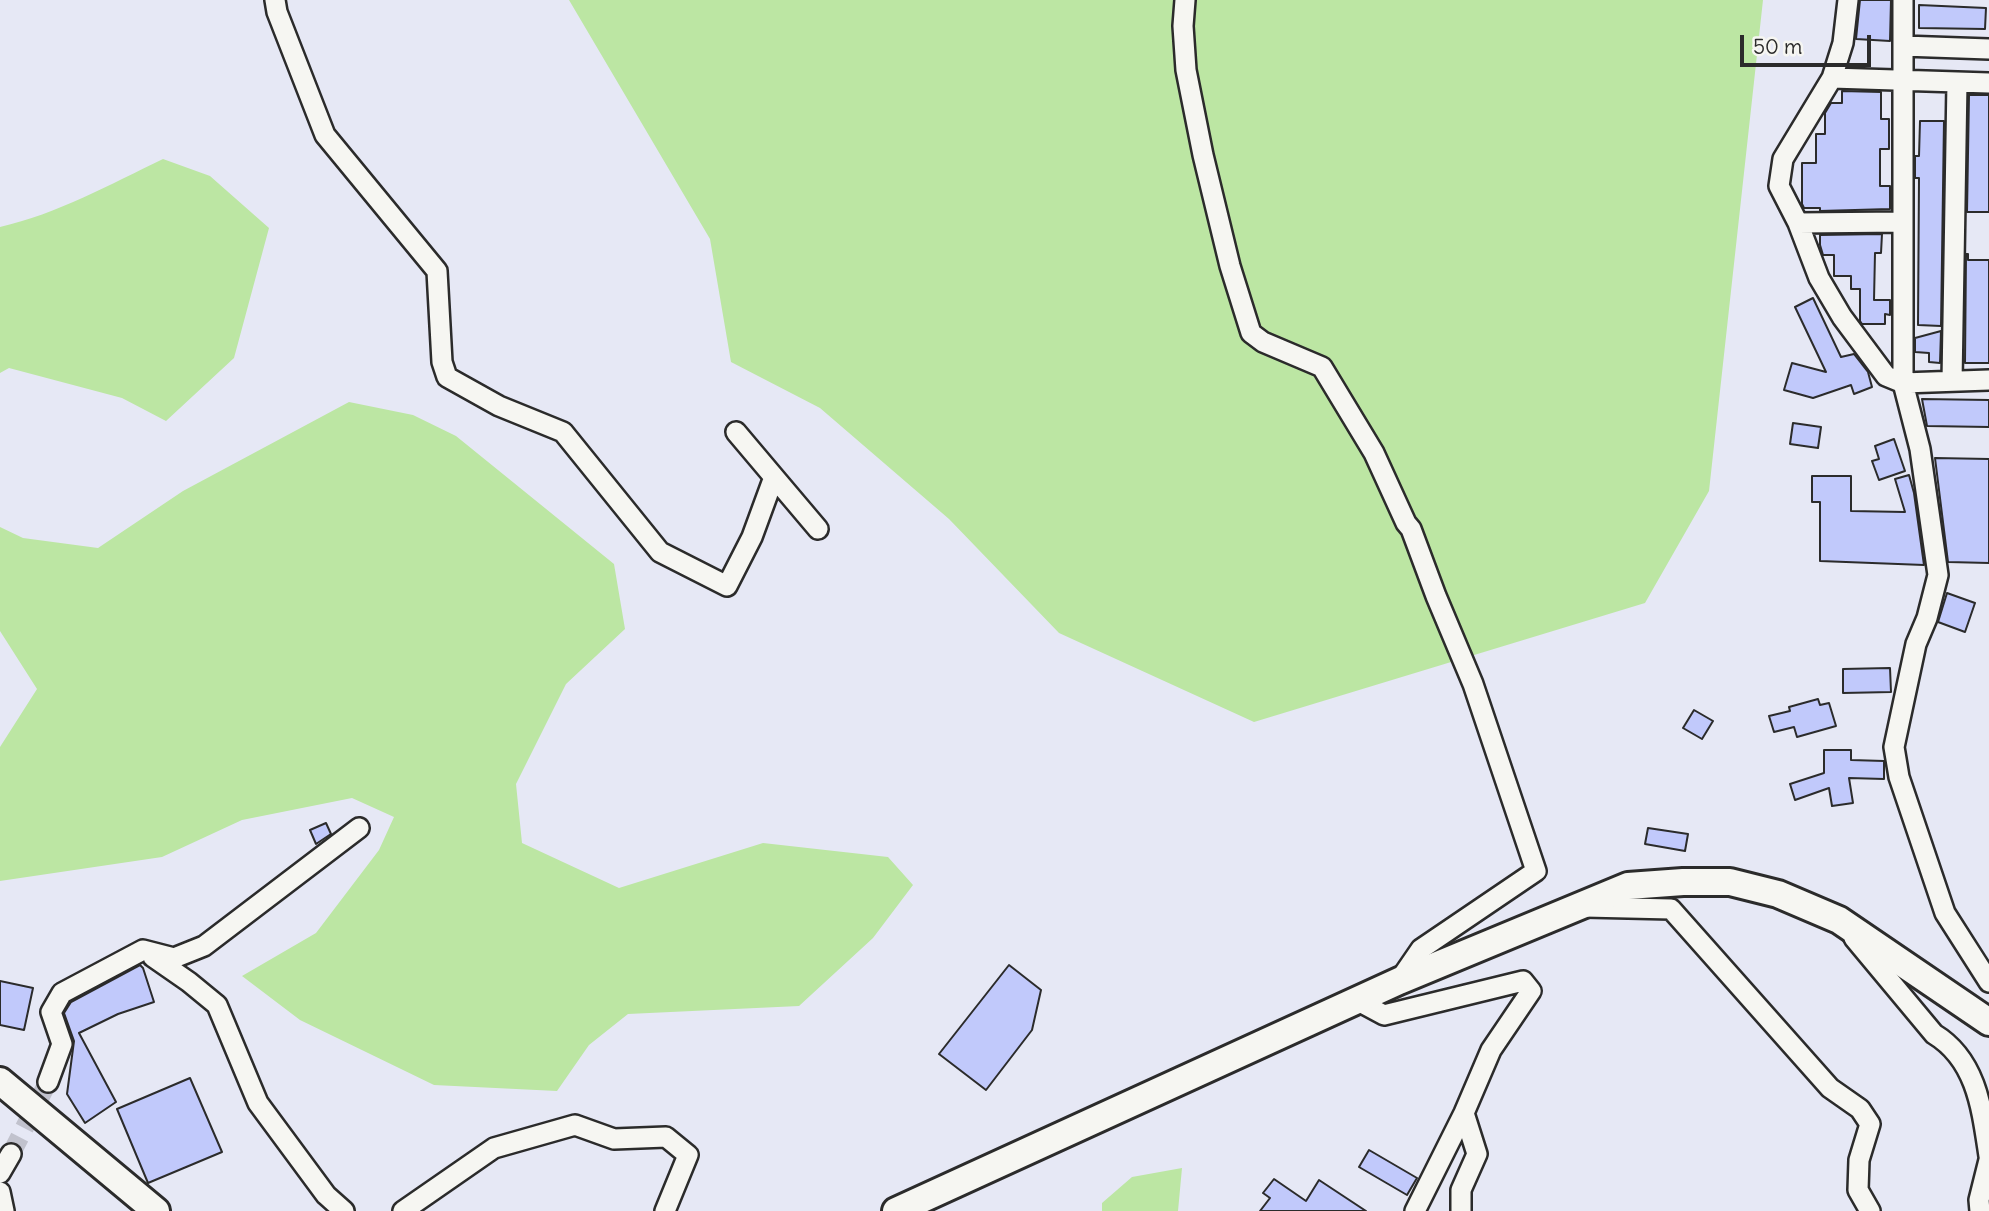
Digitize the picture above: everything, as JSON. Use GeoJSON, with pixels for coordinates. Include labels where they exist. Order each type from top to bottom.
{"type":"FeatureCollection","features":[{"type":"Feature","properties":{"kind":"street"},"geometry":{"type":"LineString","coordinates":[[275,0],[277,12],[325,135],[437,271],[442,362],[447,377],[499,406],[563,432],[660,552],[727,586],[752,537],[774,477]]}},
{"type":"Feature","properties":{"kind":"street"},"geometry":{"type":"LineString","coordinates":[[1185,0],[1183,26],[1186,70],[1230,266],[1251,333],[1264,342],[1322,367],[1374,453],[1411,529],[1473,684],[1536,871],[1421,949],[1399,981]]}},
{"type":"Feature","properties":{"kind":"street"},"geometry":{"type":"LineString","coordinates":[[1848,0],[1843,43],[1832,78],[1783,159],[1779,186],[1798,223],[1819,278],[1842,317],[1886,376],[1902,383],[1989,380]]}},
{"type":"Feature","properties":{"kind":"street"},"geometry":{"type":"LineString","coordinates":[[1903,0],[1902,383],[1920,449],[1938,575],[1927,618],[1916,644],[1894,747],[1899,778],[1945,912],[1989,982]]}},
{"type":"Feature","properties":{"kind":"street"},"geometry":{"type":"LineString","coordinates":[[1903,46],[1989,49]]}},
{"type":"Feature","properties":{"kind":"street"},"geometry":{"type":"LineString","coordinates":[[1832,78],[1989,83]]}},
{"type":"Feature","properties":{"kind":"street"},"geometry":{"type":"LineString","coordinates":[[1952,381],[1957,82]]}},
{"type":"Feature","properties":{"kind":"street"},"geometry":{"type":"LineString","coordinates":[[1798,223],[1903,222]]}},
{"type":"Feature","properties":{"kind":"street"},"geometry":{"type":"LineString","coordinates":[[736,432],[818,529]]}},
{"type":"Feature","properties":{"kind":"street"},"geometry":{"type":"LineString","coordinates":[[48,1082],[62,1044],[51,1012],[62,993],[143,950],[174,958],[204,946],[359,828]]}},
{"type":"Feature","properties":{"kind":"street"},"geometry":{"type":"LineString","coordinates":[[896,1211],[1399,981],[1628,886],[1730,882],[1778,894],[1839,920],[1989,1021]]}},
{"type":"Feature","properties":{"kind":"street"},"geometry":{"type":"LineString","coordinates":[[1575,906],[1671,909],[1830,1088],[1860,1109],[1870,1124],[1859,1160],[1858,1190],[1870,1211]]}},
{"type":"Feature","properties":{"kind":"street"},"geometry":{"type":"LineString","coordinates":[[1839,920],[1934,1034],[1949,1043],[1971,1072],[1983,1114],[1989,1158],[1979,1199],[1980,1211]]}},
{"type":"Feature","properties":{"kind":"street"},"geometry":{"type":"LineString","coordinates":[[143,950],[217,1005],[258,1103],[326,1195],[344,1211]]}},
{"type":"Feature","properties":{"kind":"street"},"geometry":{"type":"LineString","coordinates":[[1357,1001],[1384,1014],[1523,981],[1531,991],[1491,1050],[1464,1114],[1415,1211]]}},
{"type":"Feature","properties":{"kind":"street"},"geometry":{"type":"LineString","coordinates":[[0,1082],[156,1211]]}},
{"type":"Feature","properties":{"kind":"street"},"geometry":{"type":"LineString","coordinates":[[1461,1211],[1461,1190],[1477,1154],[1464,1114]]}},
{"type":"Feature","properties":{"kind":"street"},"geometry":{"type":"LineString","coordinates":[[403,1211],[494,1148],[575,1125],[614,1139],[666,1137],[688,1155],[665,1211]]}},
{"type":"Feature","properties":{"kind":"street"},"geometry":{"type":"LineString","coordinates":[[0,1173],[10,1154]]}},
{"type":"Feature","properties":{"kind":"street"},"geometry":{"type":"LineString","coordinates":[[0,1192],[4,1211]]}},
{"type":"Feature","properties":{"kind":"green space"},"geometry":{"type":"Polygon","coordinates":[[[569,0],[1763,0],[1709,491],[1645,603],[1254,722],[1059,633],[949,519],[820,408],[731,362],[710,239],[569,0]]]}},
{"type":"Feature","properties":{"kind":"green space"},"geometry":{"type":"Polygon","coordinates":[[[163,159],[210,176],[269,228],[234,358],[166,421],[122,398],[9,368],[0,373],[0,227],[63,206],[163,159]]]}},
{"type":"Feature","properties":{"kind":"green space"},"geometry":{"type":"Polygon","coordinates":[[[349,402],[413,415],[456,436],[614,564],[625,629],[566,684],[516,784],[522,843],[619,888],[763,843],[888,857],[913,885],[873,938],[799,1006],[628,1014],[589,1045],[557,1091],[434,1085],[300,1020],[242,976],[316,933],[379,850],[394,817],[352,798],[242,820],[162,857],[0,881],[0,747],[37,689],[0,631],[0,527],[23,538],[98,548],[183,491],[349,402]]]}},
{"type":"Feature","properties":{"kind":"green space"},"geometry":{"type":"Polygon","coordinates":[[[1182,1168],[1178,1211],[1102,1211],[1102,1203],[1132,1177],[1182,1168]]]}},
{"type":"Feature","properties":{"kind":"building"},"geometry":{"type":"Polygon","coordinates":[[[1860,0],[1891,0],[1890,41],[1856,39],[1860,0]]]}},
{"type":"Feature","properties":{"kind":"building"},"geometry":{"type":"Polygon","coordinates":[[[1919,5],[1986,8],[1985,29],[1919,28],[1919,5]]]}},
{"type":"Feature","properties":{"kind":"building"},"geometry":{"type":"Polygon","coordinates":[[[1842,91],[1881,92],[1881,119],[1889,119],[1889,149],[1880,149],[1880,186],[1890,186],[1890,209],[1820,211],[1820,208],[1804,208],[1802,204],[1802,163],[1816,163],[1816,134],[1825,134],[1825,113],[1831,103],[1842,103],[1842,91]]]}},
{"type":"Feature","properties":{"kind":"building"},"geometry":{"type":"Polygon","coordinates":[[[1969,95],[1989,95],[1989,212],[1967,212],[1969,95]]]}},
{"type":"Feature","properties":{"kind":"building"},"geometry":{"type":"Polygon","coordinates":[[[1920,121],[1944,121],[1941,326],[1918,325],[1919,178],[1915,178],[1915,156],[1919,156],[1920,121]]]}},
{"type":"Feature","properties":{"kind":"building"},"geometry":{"type":"Polygon","coordinates":[[[1882,234],[1881,253],[1875,253],[1874,300],[1890,300],[1890,315],[1885,314],[1885,324],[1862,324],[1860,289],[1851,289],[1851,276],[1834,276],[1834,255],[1823,255],[1820,235],[1882,234]]]}},
{"type":"Feature","properties":{"kind":"building"},"geometry":{"type":"Polygon","coordinates":[[[1966,254],[1968,260],[1989,260],[1989,363],[1965,363],[1966,254]]]}},
{"type":"Feature","properties":{"kind":"building"},"geometry":{"type":"Polygon","coordinates":[[[1813,298],[1841,357],[1854,354],[1868,372],[1872,387],[1854,394],[1851,385],[1813,398],[1784,390],[1792,363],[1826,372],[1795,307],[1813,298]]]}},
{"type":"Feature","properties":{"kind":"building"},"geometry":{"type":"Polygon","coordinates":[[[1941,331],[1940,363],[1929,362],[1929,353],[1915,352],[1915,338],[1941,331]]]}},
{"type":"Feature","properties":{"kind":"building"},"geometry":{"type":"Polygon","coordinates":[[[1922,399],[1989,400],[1989,427],[1927,426],[1922,399]]]}},
{"type":"Feature","properties":{"kind":"building"},"geometry":{"type":"Polygon","coordinates":[[[1793,423],[1821,427],[1818,448],[1790,444],[1793,423]]]}},
{"type":"Feature","properties":{"kind":"building"},"geometry":{"type":"Polygon","coordinates":[[[1894,439],[1905,471],[1879,480],[1872,461],[1879,459],[1875,446],[1894,439]]]}},
{"type":"Feature","properties":{"kind":"building"},"geometry":{"type":"Polygon","coordinates":[[[1935,458],[1989,459],[1989,563],[1948,562],[1935,458]]]}},
{"type":"Feature","properties":{"kind":"building"},"geometry":{"type":"Polygon","coordinates":[[[1909,475],[1924,565],[1820,561],[1820,502],[1812,502],[1812,476],[1851,476],[1851,511],[1905,512],[1895,479],[1909,475]]]}},
{"type":"Feature","properties":{"kind":"building"},"geometry":{"type":"Polygon","coordinates":[[[1947,593],[1975,603],[1965,632],[1938,622],[1947,593]]]}},
{"type":"Feature","properties":{"kind":"building"},"geometry":{"type":"Polygon","coordinates":[[[1890,668],[1891,692],[1843,693],[1843,669],[1890,668]]]}},
{"type":"Feature","properties":{"kind":"building"},"geometry":{"type":"Polygon","coordinates":[[[1818,699],[1820,705],[1829,703],[1836,726],[1797,737],[1794,727],[1774,732],[1769,716],[1790,711],[1789,707],[1818,699]]]}},
{"type":"Feature","properties":{"kind":"building"},"geometry":{"type":"Polygon","coordinates":[[[1694,710],[1713,721],[1702,739],[1683,728],[1694,710]]]}},
{"type":"Feature","properties":{"kind":"building"},"geometry":{"type":"Polygon","coordinates":[[[1824,750],[1851,750],[1851,760],[1884,761],[1884,779],[1849,778],[1853,803],[1832,806],[1829,788],[1795,800],[1790,784],[1824,773],[1824,750]]]}},
{"type":"Feature","properties":{"kind":"building"},"geometry":{"type":"Polygon","coordinates":[[[326,823],[331,834],[316,844],[310,830],[326,823]]]}},
{"type":"Feature","properties":{"kind":"building"},"geometry":{"type":"Polygon","coordinates":[[[1648,828],[1688,834],[1685,851],[1645,844],[1648,828]]]}},
{"type":"Feature","properties":{"kind":"building"},"geometry":{"type":"Polygon","coordinates":[[[140,965],[154,1002],[118,1014],[79,1033],[116,1102],[85,1123],[67,1094],[74,1041],[64,1013],[71,1002],[140,965]]]}},
{"type":"Feature","properties":{"kind":"building"},"geometry":{"type":"Polygon","coordinates":[[[1009,965],[1041,990],[1032,1030],[986,1090],[939,1054],[1009,965]]]}},
{"type":"Feature","properties":{"kind":"building"},"geometry":{"type":"Polygon","coordinates":[[[0,981],[33,988],[24,1030],[0,1025],[0,981]]]}},
{"type":"Feature","properties":{"kind":"building"},"geometry":{"type":"Polygon","coordinates":[[[190,1078],[222,1152],[148,1183],[117,1109],[190,1078]]]}},
{"type":"Feature","properties":{"kind":"building"},"geometry":{"type":"Polygon","coordinates":[[[1369,1150],[1417,1178],[1407,1195],[1359,1167],[1369,1150]]]}},
{"type":"Feature","properties":{"kind":"building"},"geometry":{"type":"Polygon","coordinates":[[[1274,1179],[1306,1201],[1319,1180],[1366,1211],[1260,1211],[1270,1198],[1263,1193],[1274,1179]]]}},
{"type":"Feature","properties":{"kind":"tunnel"},"geometry":{"type":"LineString","coordinates":[[11,1154],[48,1082]]}}]}
